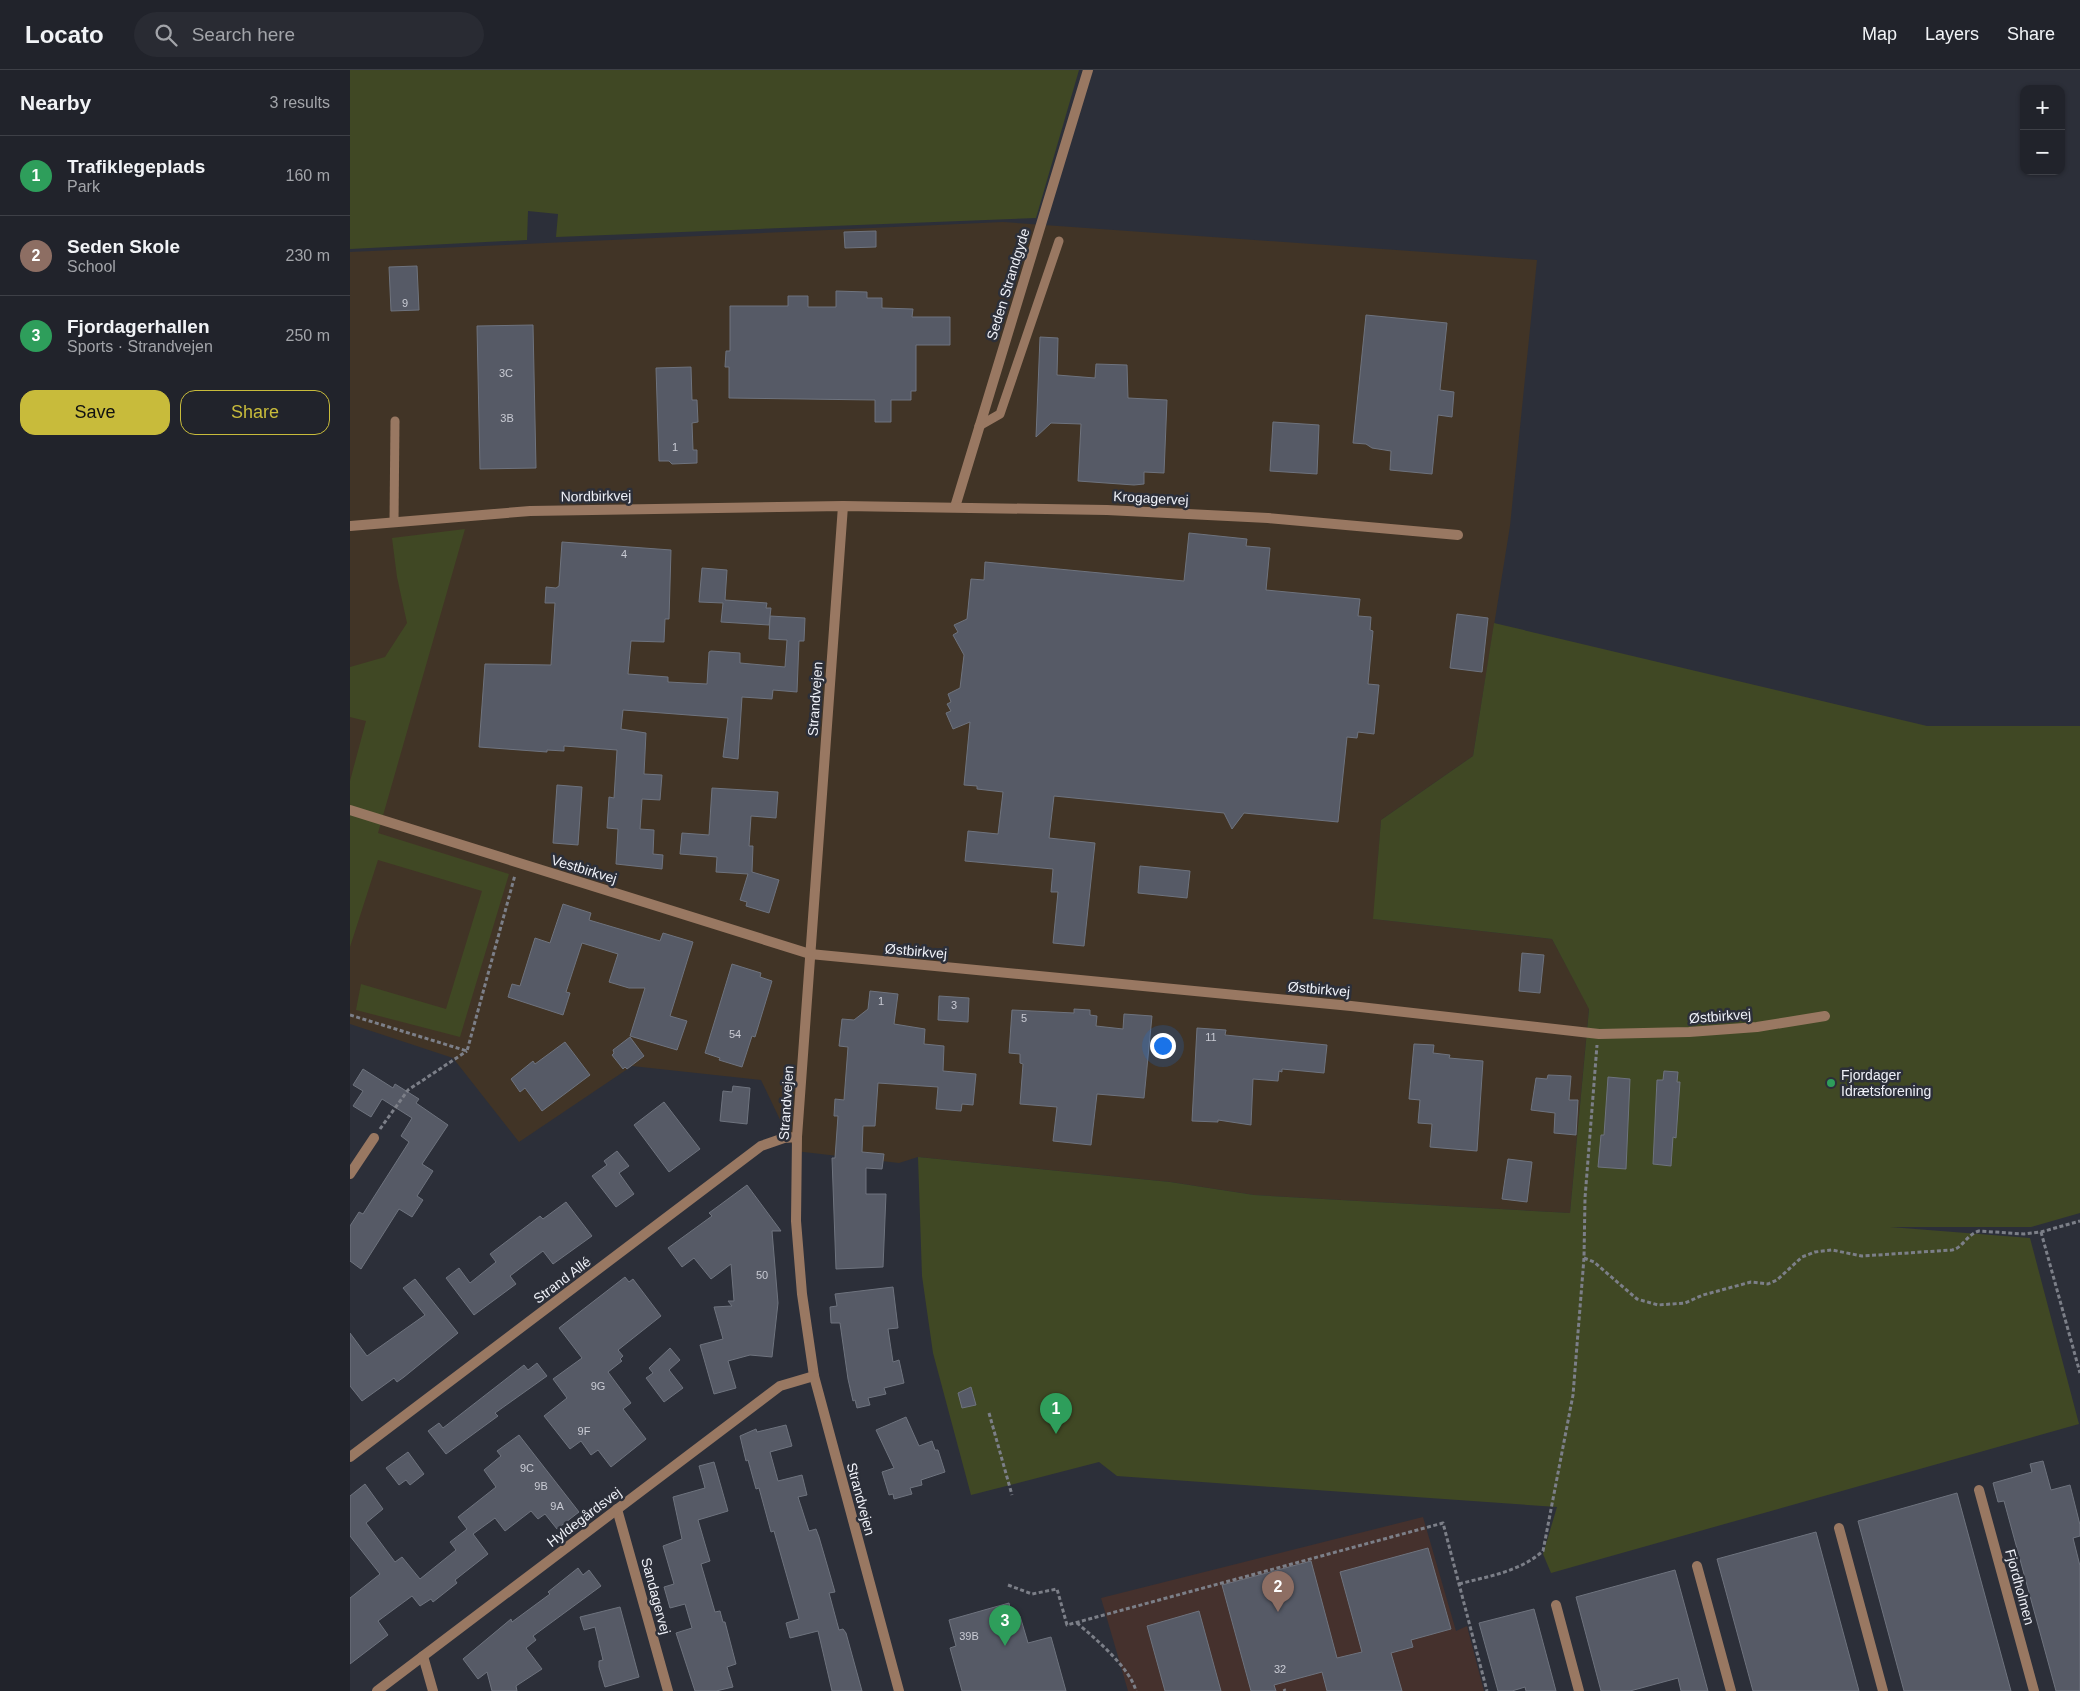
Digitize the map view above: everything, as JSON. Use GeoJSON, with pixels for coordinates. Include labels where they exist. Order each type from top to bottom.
{"type":"FeatureCollection","features":[{"type":"Feature","properties":{"kind":"street","name":"Seden Strandgyde"},"geometry":{"type":"LineString","coordinates":[[955,507],[1088,70]]}},
{"type":"Feature","properties":{"kind":"street","name":"Nordbirkvej"},"geometry":{"type":"LineString","coordinates":[[350,526],[530,511],[843,506]]}},
{"type":"Feature","properties":{"kind":"street","name":"Krogagervej"},"geometry":{"type":"LineString","coordinates":[[843,506],[1107,510],[1250,518],[1458,535]]}},
{"type":"Feature","properties":{"kind":"street","name":"Strandvejen"},"geometry":{"type":"LineString","coordinates":[[843,506],[797,1137],[796,1221],[802,1294],[814,1376],[899,1691]]}},
{"type":"Feature","properties":{"kind":"street","name":"Vestbirkvej"},"geometry":{"type":"LineString","coordinates":[[350,810],[810,954]]}},
{"type":"Feature","properties":{"kind":"street","name":"Østbirkvej"},"geometry":{"type":"LineString","coordinates":[[810,954],[1350,1006],[1599,1034],[1689,1032],[1757,1027],[1825,1016]]}},
{"type":"Feature","properties":{"kind":"street","name":"Strand Allé"},"geometry":{"type":"LineString","coordinates":[[350,1458],[761,1146],[784,1138],[797,1137]]}},
{"type":"Feature","properties":{"kind":"street"},"geometry":{"type":"LineString","coordinates":[[350,1174],[374,1138]]}},
{"type":"Feature","properties":{"kind":"street","name":"Hyldegårdsvej"},"geometry":{"type":"LineString","coordinates":[[377,1691],[780,1386],[814,1376]]}},
{"type":"Feature","properties":{"kind":"street","name":"Fjordholmen"},"geometry":{"type":"LineString","coordinates":[[1979,1490],[2034,1691]]}},
{"type":"Feature","properties":{"kind":"street","name":"Sandagervej"},"geometry":{"type":"LineString","coordinates":[[618,1509],[668,1691]]}},
{"type":"Feature","properties":{"kind":"street"},"geometry":{"type":"LineString","coordinates":[[1839,1528],[1883,1691]]}},
{"type":"Feature","properties":{"kind":"street"},"geometry":{"type":"LineString","coordinates":[[1697,1566],[1731,1691]]}},
{"type":"Feature","properties":{"kind":"street"},"geometry":{"type":"LineString","coordinates":[[1556,1605],[1579,1691]]}},
{"type":"Feature","properties":{"kind":"street"},"geometry":{"type":"LineString","coordinates":[[423,1656],[432,1691]]}},
{"type":"Feature","properties":{"kind":"lane"},"geometry":{"type":"LineString","coordinates":[[979,426],[1000,414],[1059,241]]}},
{"type":"Feature","properties":{"kind":"lane"},"geometry":{"type":"LineString","coordinates":[[394,522],[395,421]]}},
{"type":"Feature","properties":{"kind":"path"},"geometry":{"type":"LineString","coordinates":[[374,1138],[408,1090],[467,1051],[518,863]]}},
{"type":"Feature","properties":{"kind":"path"},"geometry":{"type":"LineString","coordinates":[[350,1015],[467,1051]]}},
{"type":"Feature","properties":{"kind":"path"},"geometry":{"type":"LineString","coordinates":[[1459,1584],[1517,1568],[1531,1562],[1543,1551],[1573,1395],[1584,1258],[1585,1198],[1599,1034]]}},
{"type":"Feature","properties":{"kind":"path"},"geometry":{"type":"LineString","coordinates":[[1584,1258],[1594,1262],[1637,1300],[1658,1305],[1684,1303],[1703,1295],[1751,1282],[1768,1284],[1777,1280],[1802,1257],[1815,1252],[1832,1250],[1862,1256],[1952,1250],[1958,1249],[1973,1232],[2024,1234],[2041,1232],[2080,1221]]}},
{"type":"Feature","properties":{"kind":"path"},"geometry":{"type":"LineString","coordinates":[[2041,1232],[2080,1373]]}},
{"type":"Feature","properties":{"kind":"path"},"geometry":{"type":"LineString","coordinates":[[990,1413],[1012,1495]]}},
{"type":"Feature","properties":{"kind":"path"},"geometry":{"type":"LineString","coordinates":[[1008,1586],[1032,1594],[1056,1589],[1066,1625],[1443,1523],[1486,1691]]}},
{"type":"Feature","properties":{"kind":"path"},"geometry":{"type":"LineString","coordinates":[[1077,1622],[1097,1640],[1134,1681],[1136,1691]]}},
{"type":"Feature","properties":{"kind":"shaded area"},"geometry":{"type":"Polygon","coordinates":[[[1003,222],[1537,260],[1510,526],[1473,756],[1381,820],[1374,919],[1552,939],[1589,1008],[1570,1213],[1254,1195],[1170,1182],[918,1157],[899,1163],[795,1151],[761,1080],[632,1066],[519,1142],[453,1058],[350,1024],[350,252],[1003,222]]]}},
{"type":"Feature","properties":{"kind":"shaded area"},"geometry":{"type":"Polygon","coordinates":[[[1423,1517],[1456,1631],[1467,1626],[1484,1691],[1128,1691],[1101,1598],[1423,1517]]]}},
{"type":"Feature","properties":{"kind":"green space"},"geometry":{"type":"Polygon","coordinates":[[[350,70],[1079,70],[1036,218],[556,237],[558,214],[528,211],[527,240],[350,249],[350,70]]]}},
{"type":"Feature","properties":{"kind":"green space"},"geometry":{"type":"Polygon","coordinates":[[[465,529],[378,833],[509,874],[460,1037],[356,1010],[361,984],[446,1009],[482,891],[378,860],[350,947],[350,781],[366,721],[350,717],[350,667],[385,657],[407,623],[397,577],[392,538],[465,529]]]}},
{"type":"Feature","properties":{"kind":"green space","name":"Fjordager Idrætsforening"},"geometry":{"type":"Polygon","coordinates":[[[1494,623],[1927,726],[2080,726],[2080,1213],[2031,1227],[1890,1227],[2030,1238],[2079,1424],[1551,1573],[1543,1554],[1557,1507],[1117,1476],[1099,1462],[971,1495],[933,1353],[922,1276],[918,1157],[1170,1182],[1254,1195],[1570,1213],[1589,1009],[1552,939],[1373,919],[1381,820],[1473,756],[1494,623]]]}},
{"type":"Feature","properties":{"kind":"building"},"geometry":{"type":"Polygon","coordinates":[[[876,231],[876,247],[845,248],[844,232],[876,231]]]}},
{"type":"Feature","properties":{"kind":"building"},"geometry":{"type":"Polygon","coordinates":[[[417,266],[419,310],[391,311],[389,267],[417,266]]]}},
{"type":"Feature","properties":{"kind":"building"},"geometry":{"type":"Polygon","coordinates":[[[836,291],[867,292],[867,298],[882,298],[882,308],[913,309],[912,317],[950,317],[950,345],[916,345],[916,391],[911,391],[911,400],[891,400],[891,422],[875,422],[875,400],[729,398],[729,367],[725,367],[726,351],[730,351],[730,306],[788,306],[788,296],[808,296],[808,307],[836,307],[836,291]]]}},
{"type":"Feature","properties":{"kind":"building"},"geometry":{"type":"Polygon","coordinates":[[[1366,315],[1447,323],[1440,390],[1454,392],[1452,417],[1438,415],[1432,474],[1390,470],[1391,451],[1372,448],[1366,444],[1353,443],[1366,315]]]}},
{"type":"Feature","properties":{"kind":"building"},"geometry":{"type":"Polygon","coordinates":[[[533,325],[536,468],[480,469],[477,326],[533,325]]]}},
{"type":"Feature","properties":{"kind":"building"},"geometry":{"type":"Polygon","coordinates":[[[1040,337],[1058,338],[1057,375],[1095,378],[1096,364],[1127,365],[1128,398],[1167,400],[1164,473],[1144,472],[1144,484],[1134,485],[1078,481],[1081,424],[1051,423],[1036,437],[1040,337]]]}},
{"type":"Feature","properties":{"kind":"building"},"geometry":{"type":"Polygon","coordinates":[[[691,367],[692,400],[697,400],[698,422],[692,423],[693,450],[697,450],[697,463],[672,464],[669,461],[659,461],[656,368],[691,367]]]}},
{"type":"Feature","properties":{"kind":"building"},"geometry":{"type":"Polygon","coordinates":[[[1273,422],[1319,425],[1317,474],[1270,471],[1273,422]]]}},
{"type":"Feature","properties":{"kind":"building"},"geometry":{"type":"Polygon","coordinates":[[[1189,533],[1247,539],[1246,546],[1270,548],[1266,590],[1360,599],[1358,616],[1371,617],[1370,630],[1373,631],[1368,684],[1379,685],[1374,734],[1358,732],[1357,738],[1347,737],[1338,822],[1244,813],[1232,829],[1224,813],[1054,796],[1049,838],[1095,843],[1084,946],[1053,943],[1058,892],[1051,892],[1053,869],[965,861],[968,831],[998,834],[1003,792],[977,789],[977,786],[964,785],[970,722],[953,729],[946,713],[951,711],[947,704],[951,702],[948,694],[960,688],[964,655],[953,635],[958,632],[954,625],[967,619],[971,579],[984,580],[985,562],[1184,581],[1189,533]]]}},
{"type":"Feature","properties":{"kind":"building"},"geometry":{"type":"Polygon","coordinates":[[[562,542],[671,550],[669,619],[665,619],[664,642],[631,641],[628,674],[668,677],[668,682],[707,684],[709,652],[711,651],[740,653],[740,663],[785,667],[787,640],[769,639],[770,616],[805,618],[804,641],[799,641],[797,692],[773,690],[772,699],[742,697],[738,759],[723,757],[728,718],[623,710],[621,729],[646,733],[644,774],[662,775],[660,800],[642,799],[640,829],[654,830],[653,854],[663,855],[662,869],[616,864],[618,829],[607,828],[609,797],[614,798],[617,750],[564,746],[564,751],[547,750],[547,752],[479,747],[485,664],[551,665],[555,603],[545,603],[546,587],[556,588],[559,586],[562,542]]]}},
{"type":"Feature","properties":{"kind":"building"},"geometry":{"type":"Polygon","coordinates":[[[702,568],[727,570],[725,600],[767,603],[766,608],[771,608],[769,625],[721,622],[723,603],[699,602],[702,568]]]}},
{"type":"Feature","properties":{"kind":"building"},"geometry":{"type":"Polygon","coordinates":[[[1457,614],[1488,618],[1482,672],[1450,668],[1457,614]]]}},
{"type":"Feature","properties":{"kind":"building"},"geometry":{"type":"Polygon","coordinates":[[[557,785],[582,787],[578,845],[553,843],[557,785]]]}},
{"type":"Feature","properties":{"kind":"building"},"geometry":{"type":"Polygon","coordinates":[[[712,788],[778,792],[776,818],[751,816],[749,846],[753,846],[752,872],[779,880],[769,913],[746,906],[747,902],[740,900],[748,874],[716,872],[717,857],[680,854],[682,833],[709,835],[712,788]]]}},
{"type":"Feature","properties":{"kind":"building"},"geometry":{"type":"Polygon","coordinates":[[[1140,866],[1190,871],[1187,898],[1138,893],[1140,866]]]}},
{"type":"Feature","properties":{"kind":"building"},"geometry":{"type":"Polygon","coordinates":[[[563,904],[591,913],[589,920],[660,941],[663,933],[693,942],[670,1016],[687,1021],[677,1050],[630,1036],[645,988],[629,988],[609,982],[618,954],[582,943],[566,992],[570,993],[563,1015],[508,997],[512,984],[520,986],[535,938],[550,943],[563,904]]]}},
{"type":"Feature","properties":{"kind":"building"},"geometry":{"type":"Polygon","coordinates":[[[1522,953],[1544,955],[1540,993],[1519,991],[1522,953]]]}},
{"type":"Feature","properties":{"kind":"building"},"geometry":{"type":"Polygon","coordinates":[[[732,964],[761,973],[760,977],[772,981],[755,1037],[752,1036],[742,1067],[719,1060],[720,1058],[705,1053],[732,964]]]}},
{"type":"Feature","properties":{"kind":"building"},"geometry":{"type":"Polygon","coordinates":[[[870,991],[898,994],[894,1024],[925,1029],[924,1044],[944,1046],[943,1071],[976,1074],[973,1105],[962,1104],[961,1111],[936,1109],[938,1087],[878,1083],[875,1126],[863,1126],[862,1152],[884,1154],[882,1169],[866,1168],[866,1194],[886,1194],[883,1267],[836,1269],[832,1158],[835,1158],[838,1116],[834,1116],[835,1099],[844,1100],[848,1047],[839,1046],[842,1019],[854,1020],[868,1009],[870,991]]]}},
{"type":"Feature","properties":{"kind":"building"},"geometry":{"type":"Polygon","coordinates":[[[939,996],[969,998],[968,1022],[938,1020],[939,996]]]}},
{"type":"Feature","properties":{"kind":"building"},"geometry":{"type":"Polygon","coordinates":[[[1074,1009],[1090,1010],[1090,1015],[1097,1016],[1096,1026],[1123,1029],[1124,1014],[1152,1016],[1144,1098],[1097,1094],[1091,1145],[1053,1141],[1057,1107],[1020,1104],[1023,1064],[1020,1063],[1020,1054],[1009,1053],[1012,1010],[1074,1013],[1074,1009]]]}},
{"type":"Feature","properties":{"kind":"building"},"geometry":{"type":"Polygon","coordinates":[[[1197,1028],[1226,1030],[1225,1035],[1327,1045],[1324,1073],[1282,1069],[1282,1072],[1279,1071],[1278,1081],[1253,1079],[1251,1125],[1218,1120],[1218,1122],[1192,1121],[1197,1028]]]}},
{"type":"Feature","properties":{"kind":"building"},"geometry":{"type":"Polygon","coordinates":[[[630,1037],[644,1056],[627,1069],[625,1067],[623,1069],[612,1055],[614,1053],[613,1050],[630,1037]]]}},
{"type":"Feature","properties":{"kind":"building"},"geometry":{"type":"Polygon","coordinates":[[[565,1042],[590,1075],[542,1111],[525,1088],[520,1092],[511,1079],[533,1061],[535,1064],[565,1042]]]}},
{"type":"Feature","properties":{"kind":"building"},"geometry":{"type":"Polygon","coordinates":[[[1414,1044],[1434,1045],[1433,1053],[1450,1055],[1449,1058],[1483,1061],[1477,1151],[1430,1147],[1432,1124],[1418,1123],[1420,1100],[1409,1099],[1414,1044]]]}},
{"type":"Feature","properties":{"kind":"building"},"geometry":{"type":"Polygon","coordinates":[[[363,1069],[393,1088],[395,1084],[419,1099],[416,1103],[448,1125],[422,1164],[433,1171],[417,1196],[423,1200],[412,1217],[399,1209],[361,1269],[350,1261],[350,1226],[359,1212],[363,1214],[409,1142],[401,1136],[412,1118],[382,1099],[371,1117],[353,1106],[363,1091],[353,1085],[363,1069]]]}},
{"type":"Feature","properties":{"kind":"building"},"geometry":{"type":"Polygon","coordinates":[[[1664,1071],[1678,1072],[1677,1082],[1680,1082],[1676,1138],[1673,1137],[1671,1166],[1653,1164],[1657,1080],[1663,1080],[1664,1071]]]}},
{"type":"Feature","properties":{"kind":"building"},"geometry":{"type":"Polygon","coordinates":[[[1548,1075],[1571,1076],[1569,1100],[1578,1100],[1576,1135],[1554,1133],[1555,1113],[1531,1110],[1536,1078],[1547,1079],[1548,1075]]]}},
{"type":"Feature","properties":{"kind":"building"},"geometry":{"type":"Polygon","coordinates":[[[1608,1077],[1630,1079],[1626,1169],[1598,1167],[1601,1135],[1604,1135],[1608,1077]]]}},
{"type":"Feature","properties":{"kind":"building"},"geometry":{"type":"Polygon","coordinates":[[[733,1086],[750,1088],[747,1124],[720,1121],[723,1091],[732,1092],[733,1086]]]}},
{"type":"Feature","properties":{"kind":"building"},"geometry":{"type":"Polygon","coordinates":[[[664,1102],[700,1149],[669,1172],[634,1125],[664,1102]]]}},
{"type":"Feature","properties":{"kind":"building"},"geometry":{"type":"Polygon","coordinates":[[[617,1151],[629,1166],[619,1173],[634,1194],[616,1207],[592,1176],[607,1165],[604,1161],[617,1151]]]}},
{"type":"Feature","properties":{"kind":"building"},"geometry":{"type":"Polygon","coordinates":[[[1508,1159],[1532,1162],[1527,1202],[1502,1199],[1508,1159]]]}},
{"type":"Feature","properties":{"kind":"building"},"geometry":{"type":"Polygon","coordinates":[[[747,1185],[781,1231],[772,1231],[778,1303],[772,1357],[750,1355],[728,1361],[736,1388],[714,1394],[700,1345],[723,1339],[714,1307],[732,1306],[728,1301],[734,1301],[731,1264],[711,1279],[694,1258],[682,1267],[668,1248],[712,1216],[709,1213],[747,1185]]]}},
{"type":"Feature","properties":{"kind":"building"},"geometry":{"type":"Polygon","coordinates":[[[566,1202],[592,1236],[553,1264],[543,1251],[510,1276],[516,1284],[474,1315],[446,1278],[459,1268],[470,1283],[496,1262],[490,1254],[540,1216],[543,1219],[566,1202]]]}},
{"type":"Feature","properties":{"kind":"building"},"geometry":{"type":"Polygon","coordinates":[[[625,1277],[629,1282],[633,1279],[661,1316],[618,1350],[623,1356],[620,1359],[622,1361],[608,1372],[631,1403],[623,1409],[646,1439],[611,1467],[598,1450],[591,1455],[581,1441],[570,1449],[544,1416],[567,1398],[553,1379],[582,1358],[559,1328],[625,1277]]]}},
{"type":"Feature","properties":{"kind":"building"},"geometry":{"type":"Polygon","coordinates":[[[415,1279],[458,1333],[397,1382],[394,1378],[362,1401],[350,1386],[350,1333],[367,1356],[425,1315],[403,1288],[415,1279]]]}},
{"type":"Feature","properties":{"kind":"building"},"geometry":{"type":"Polygon","coordinates":[[[893,1287],[898,1328],[888,1329],[893,1362],[899,1360],[904,1383],[884,1388],[886,1394],[868,1398],[870,1405],[857,1408],[855,1400],[853,1401],[848,1379],[840,1323],[831,1323],[830,1307],[837,1306],[835,1294],[893,1287]]]}},
{"type":"Feature","properties":{"kind":"building"},"geometry":{"type":"Polygon","coordinates":[[[670,1348],[680,1360],[669,1370],[683,1388],[664,1402],[646,1378],[653,1373],[649,1368],[670,1348]]]}},
{"type":"Feature","properties":{"kind":"building"},"geometry":{"type":"Polygon","coordinates":[[[537,1363],[547,1376],[495,1413],[498,1416],[446,1454],[428,1431],[439,1423],[443,1428],[524,1365],[528,1370],[537,1363]]]}},
{"type":"Feature","properties":{"kind":"building"},"geometry":{"type":"Polygon","coordinates":[[[971,1387],[976,1405],[962,1408],[958,1393],[971,1387]]]}},
{"type":"Feature","properties":{"kind":"building"},"geometry":{"type":"Polygon","coordinates":[[[906,1417],[919,1446],[932,1441],[935,1450],[938,1450],[945,1472],[921,1480],[922,1485],[910,1488],[912,1494],[894,1499],[893,1494],[889,1495],[882,1472],[894,1468],[876,1430],[906,1417]]]}},
{"type":"Feature","properties":{"kind":"building"},"geometry":{"type":"Polygon","coordinates":[[[786,1425],[792,1446],[770,1452],[778,1481],[802,1475],[807,1495],[798,1497],[809,1531],[816,1529],[819,1537],[835,1592],[829,1593],[839,1630],[843,1629],[846,1633],[862,1691],[832,1691],[818,1631],[790,1638],[786,1623],[799,1619],[774,1531],[771,1532],[759,1488],[756,1489],[740,1436],[756,1429],[757,1432],[786,1425]]]}},
{"type":"Feature","properties":{"kind":"building"},"geometry":{"type":"Polygon","coordinates":[[[519,1435],[579,1512],[557,1529],[545,1514],[538,1519],[531,1511],[505,1531],[495,1518],[473,1534],[488,1554],[455,1580],[457,1583],[433,1602],[431,1599],[420,1606],[412,1596],[378,1621],[388,1635],[350,1664],[350,1598],[380,1574],[350,1536],[350,1496],[365,1484],[383,1509],[366,1523],[395,1562],[402,1557],[420,1579],[456,1550],[450,1542],[467,1529],[458,1517],[496,1487],[484,1470],[501,1456],[497,1451],[519,1435]]]}},
{"type":"Feature","properties":{"kind":"building"},"geometry":{"type":"Polygon","coordinates":[[[408,1452],[424,1474],[410,1485],[406,1480],[399,1485],[386,1468],[408,1452]]]}},
{"type":"Feature","properties":{"kind":"building"},"geometry":{"type":"Polygon","coordinates":[[[2043,1461],[2051,1490],[2070,1485],[2080,1525],[2080,1536],[2073,1538],[2080,1566],[2080,1691],[2056,1691],[2004,1501],[1998,1502],[1993,1483],[2032,1472],[2030,1464],[2043,1461]]]}},
{"type":"Feature","properties":{"kind":"building"},"geometry":{"type":"Polygon","coordinates":[[[714,1462],[728,1511],[698,1520],[710,1561],[701,1564],[715,1612],[720,1611],[723,1622],[725,1622],[736,1664],[727,1667],[733,1687],[716,1691],[695,1691],[676,1633],[692,1628],[685,1604],[670,1608],[664,1587],[674,1584],[663,1546],[682,1539],[673,1497],[705,1488],[699,1466],[714,1462]]]}},
{"type":"Feature","properties":{"kind":"building"},"geometry":{"type":"Polygon","coordinates":[[[1957,1493],[2011,1691],[1904,1691],[1858,1521],[1957,1493]]]}},
{"type":"Feature","properties":{"kind":"building"},"geometry":{"type":"Polygon","coordinates":[[[1816,1532],[1859,1691],[1753,1691],[1717,1559],[1816,1532]]]}},
{"type":"Feature","properties":{"kind":"building"},"geometry":{"type":"Polygon","coordinates":[[[1428,1548],[1451,1629],[1411,1640],[1413,1647],[1391,1653],[1402,1691],[1327,1691],[1322,1672],[1274,1685],[1276,1691],[1251,1691],[1222,1585],[1311,1561],[1337,1658],[1362,1652],[1340,1572],[1428,1548]]]}},
{"type":"Feature","properties":{"kind":"building"},"geometry":{"type":"Polygon","coordinates":[[[578,1568],[583,1575],[589,1570],[601,1586],[533,1636],[536,1640],[526,1648],[542,1669],[516,1686],[517,1691],[492,1691],[487,1672],[478,1679],[463,1659],[511,1619],[512,1622],[550,1594],[548,1592],[578,1568]]]}},
{"type":"Feature","properties":{"kind":"building"},"geometry":{"type":"Polygon","coordinates":[[[1675,1570],[1708,1691],[1681,1691],[1678,1678],[1630,1691],[1601,1691],[1576,1597],[1675,1570]]]}},
{"type":"Feature","properties":{"kind":"building"},"geometry":{"type":"Polygon","coordinates":[[[1009,1603],[1012,1618],[1020,1616],[1028,1643],[1051,1637],[1066,1691],[962,1691],[950,1648],[956,1646],[949,1620],[1009,1603]]]}},
{"type":"Feature","properties":{"kind":"building"},"geometry":{"type":"Polygon","coordinates":[[[620,1607],[639,1677],[605,1687],[599,1667],[599,1661],[603,1660],[595,1627],[584,1630],[580,1617],[620,1607]]]}},
{"type":"Feature","properties":{"kind":"building"},"geometry":{"type":"Polygon","coordinates":[[[1534,1609],[1556,1691],[1526,1691],[1525,1687],[1512,1691],[1498,1691],[1479,1623],[1534,1609]]]}},
{"type":"Feature","properties":{"kind":"building"},"geometry":{"type":"Polygon","coordinates":[[[1199,1611],[1221,1691],[1165,1691],[1147,1626],[1199,1611]]]}},
{"type":"Feature","properties":{"kind":"place","name":"Fjordager Idrætsforening"},"geometry":{"type":"Point","coordinates":[1831,1083]}},
{"type":"Feature","properties":{"kind":"place","name":"Trafiklegeplads"},"geometry":{"type":"Point","coordinates":[1056,1434]}},
{"type":"Feature","properties":{"kind":"place","name":"Seden Skole"},"geometry":{"type":"Point","coordinates":[1278,1612]}},
{"type":"Feature","properties":{"kind":"place","name":"Fjordagerhallen"},"geometry":{"type":"Point","coordinates":[1005,1646]}}]}
